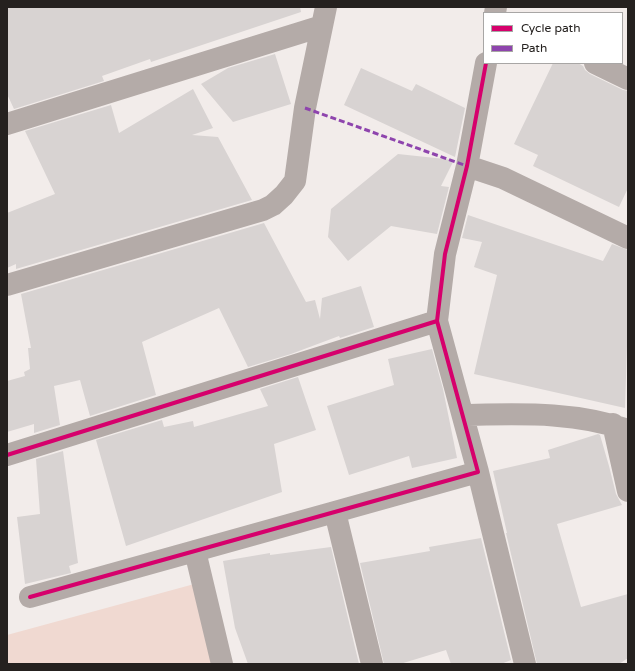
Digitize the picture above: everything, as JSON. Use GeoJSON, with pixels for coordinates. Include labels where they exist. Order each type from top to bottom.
{"type":"FeatureCollection","features":[{"type":"Feature","properties":{"kind":"street"},"geometry":{"type":"LineString","coordinates":[[7,124],[324,16]]}},
{"type":"Feature","properties":{"kind":"street"},"geometry":{"type":"LineString","coordinates":[[7,285],[263,210],[273,205],[284,195],[295,181],[305,108],[324,16]]}},
{"type":"Feature","properties":{"kind":"street"},"geometry":{"type":"LineString","coordinates":[[486,64],[467,166],[446,254],[437,321],[478,472],[525,664]]}},
{"type":"Feature","properties":{"kind":"street"},"geometry":{"type":"LineString","coordinates":[[597,64],[628,79]]}},
{"type":"Feature","properties":{"kind":"street"},"geometry":{"type":"LineString","coordinates":[[467,166],[503,178],[628,238]]}},
{"type":"Feature","properties":{"kind":"street"},"geometry":{"type":"LineString","coordinates":[[7,455],[437,321]]}},
{"type":"Feature","properties":{"kind":"street"},"geometry":{"type":"LineString","coordinates":[[463,415],[541,414],[587,418],[620,427],[628,491]]}},
{"type":"Feature","properties":{"kind":"street"},"geometry":{"type":"LineString","coordinates":[[30,597],[478,472]]}},
{"type":"Feature","properties":{"kind":"street"},"geometry":{"type":"LineString","coordinates":[[335,512],[372,664]]}},
{"type":"Feature","properties":{"kind":"street"},"geometry":{"type":"LineString","coordinates":[[194,551],[222,664]]}},
{"type":"Feature","properties":{"kind":"shaded area"},"geometry":{"type":"Polygon","coordinates":[[[198,583],[221,664],[7,664],[7,635],[198,583]]]}},
{"type":"Feature","properties":{"kind":"building"},"geometry":{"type":"Polygon","coordinates":[[[7,7],[300,7],[301,12],[151,62],[150,59],[102,76],[104,81],[14,109],[7,94],[7,7]]]}},
{"type":"Feature","properties":{"kind":"building"},"geometry":{"type":"Polygon","coordinates":[[[275,54],[291,104],[233,122],[201,84],[228,68],[275,54]]]}},
{"type":"Feature","properties":{"kind":"building"},"geometry":{"type":"Polygon","coordinates":[[[553,64],[580,64],[590,74],[628,91],[628,188],[619,207],[533,166],[538,155],[514,144],[553,64]]]}},
{"type":"Feature","properties":{"kind":"building"},"geometry":{"type":"Polygon","coordinates":[[[361,68],[412,91],[416,84],[465,108],[455,157],[344,105],[361,68]]]}},
{"type":"Feature","properties":{"kind":"building"},"geometry":{"type":"Polygon","coordinates":[[[193,89],[213,128],[192,135],[218,137],[252,200],[16,269],[16,264],[7,268],[7,213],[55,194],[25,131],[111,105],[119,133],[193,89]]]}},
{"type":"Feature","properties":{"kind":"building"},"geometry":{"type":"Polygon","coordinates":[[[398,154],[454,160],[441,186],[449,187],[437,234],[391,226],[348,261],[328,237],[331,209],[398,154]]]}},
{"type":"Feature","properties":{"kind":"building"},"geometry":{"type":"Polygon","coordinates":[[[468,215],[603,261],[612,244],[628,250],[628,315],[625,408],[474,374],[497,275],[474,267],[482,242],[462,238],[468,215]]]}},
{"type":"Feature","properties":{"kind":"building"},"geometry":{"type":"Polygon","coordinates":[[[264,223],[306,302],[315,300],[320,319],[322,298],[361,286],[374,327],[340,338],[339,336],[291,354],[248,367],[219,308],[142,342],[156,395],[90,416],[80,380],[54,386],[60,425],[34,433],[34,424],[7,432],[7,381],[25,376],[24,372],[30,369],[28,348],[31,348],[21,294],[264,223]]]}},
{"type":"Feature","properties":{"kind":"building"},"geometry":{"type":"Polygon","coordinates":[[[432,349],[443,389],[457,458],[412,468],[409,456],[349,475],[327,406],[394,385],[388,359],[432,349]]]}},
{"type":"Feature","properties":{"kind":"building"},"geometry":{"type":"Polygon","coordinates":[[[298,377],[316,430],[274,444],[282,492],[126,546],[96,440],[162,420],[164,427],[193,421],[194,427],[268,406],[260,389],[298,377]]]}},
{"type":"Feature","properties":{"kind":"building"},"geometry":{"type":"Polygon","coordinates":[[[598,434],[600,435],[616,494],[622,505],[557,524],[581,607],[628,594],[628,658],[619,664],[537,664],[493,471],[550,458],[548,450],[598,434]]]}},
{"type":"Feature","properties":{"kind":"building"},"geometry":{"type":"Polygon","coordinates":[[[63,451],[78,563],[69,566],[71,573],[25,584],[17,517],[40,514],[36,459],[63,451]]]}},
{"type":"Feature","properties":{"kind":"building"},"geometry":{"type":"Polygon","coordinates":[[[481,538],[511,660],[501,664],[451,664],[446,650],[400,664],[384,664],[360,563],[430,551],[429,547],[481,538]]]}},
{"type":"Feature","properties":{"kind":"building"},"geometry":{"type":"Polygon","coordinates":[[[331,547],[359,664],[248,664],[235,628],[223,561],[270,553],[270,555],[331,547]]]}},
{"type":"Feature","properties":{"kind":"marked path"},"geometry":{"type":"LineString","coordinates":[[305,108],[467,166]]}},
{"type":"Feature","properties":{"kind":"cycle path"},"geometry":{"type":"LineString","coordinates":[[7,455],[437,321],[445,254],[467,166],[486,64]]}},
{"type":"Feature","properties":{"kind":"cycle path"},"geometry":{"type":"LineString","coordinates":[[30,597],[478,472],[437,321]]}}]}
